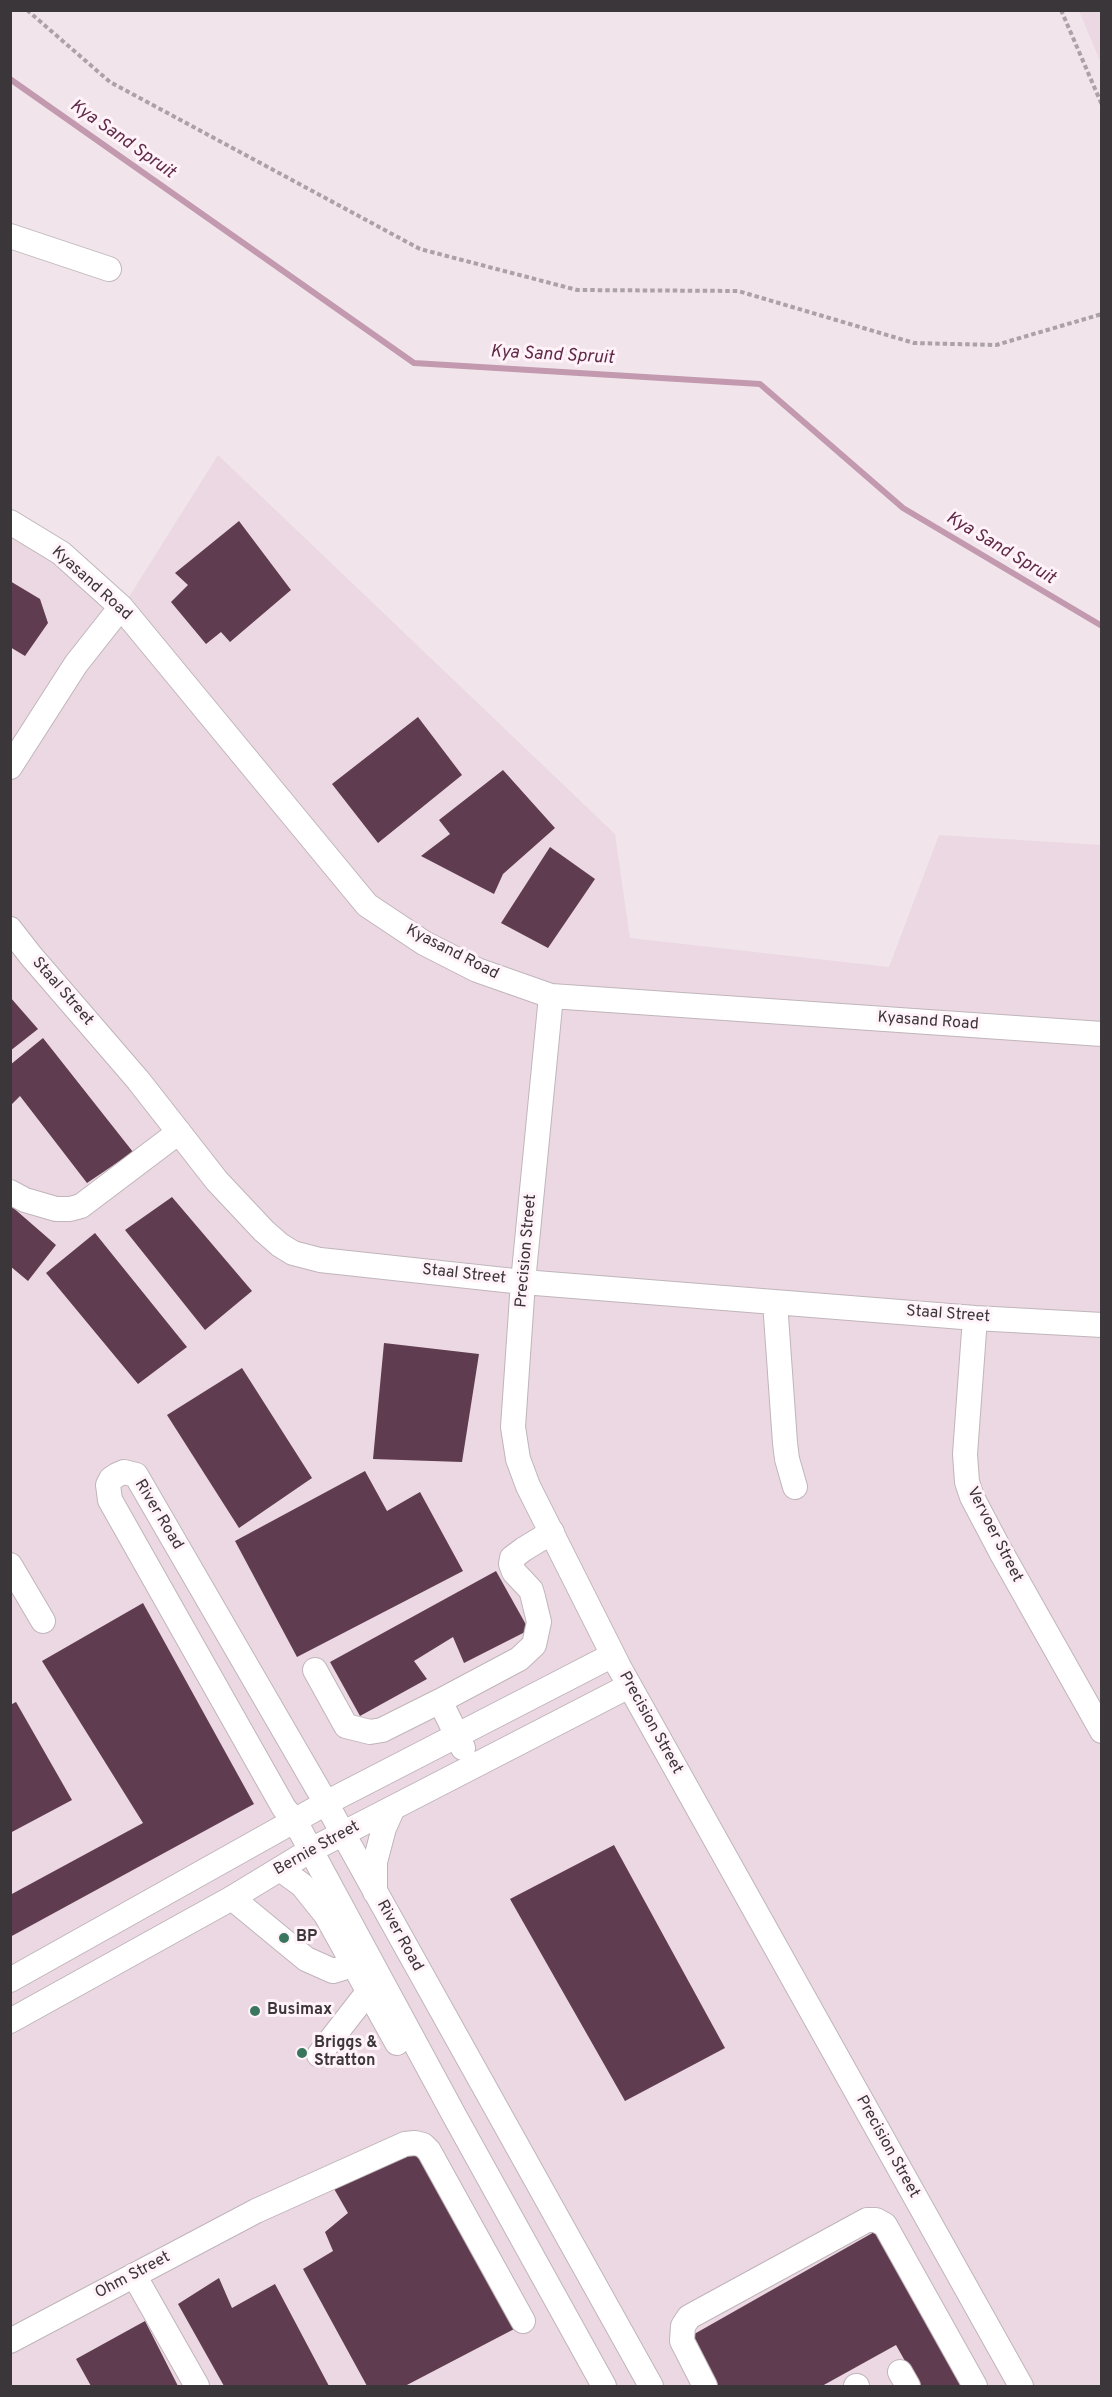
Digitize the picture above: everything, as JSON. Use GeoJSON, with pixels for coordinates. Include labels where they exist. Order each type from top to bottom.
{"type":"FeatureCollection","features":[{"type":"Feature","properties":{"kind":"street"},"geometry":{"type":"LineString","coordinates":[[10,236],[109,268]]}},
{"type":"Feature","properties":{"kind":"street","name":"Kyasand Road"},"geometry":{"type":"LineString","coordinates":[[10,522],[61,553],[121,607],[367,905],[424,943],[477,970],[551,996],[1101,1034]]}},
{"type":"Feature","properties":{"kind":"street"},"geometry":{"type":"LineString","coordinates":[[10,768],[76,664],[121,607]]}},
{"type":"Feature","properties":{"kind":"street","name":"Staal Street"},"geometry":{"type":"LineString","coordinates":[[10,929],[138,1080],[216,1181],[264,1231],[293,1253],[320,1260],[523,1282],[975,1318],[1101,1325]]}},
{"type":"Feature","properties":{"kind":"street","name":"Precision Street"},"geometry":{"type":"LineString","coordinates":[[551,996],[523,1282],[513,1427],[521,1468],[630,1686],[1021,2386]]}},
{"type":"Feature","properties":{"kind":"street"},"geometry":{"type":"LineString","coordinates":[[10,1192],[25,1200],[56,1209],[81,1206],[179,1132]]}},
{"type":"Feature","properties":{"kind":"street"},"geometry":{"type":"LineString","coordinates":[[775,1302],[785,1443],[795,1487]]}},
{"type":"Feature","properties":{"kind":"street","name":"Vervoer Street"},"geometry":{"type":"LineString","coordinates":[[975,1318],[965,1454],[972,1497],[1101,1731]]}},
{"type":"Feature","properties":{"kind":"street","name":"River Road"},"geometry":{"type":"LineString","coordinates":[[604,2386],[454,2115],[312,1850],[295,1821],[284,1808],[110,1500],[108,1485],[117,1475],[124,1472],[136,1475],[326,1803],[651,2386]]}},
{"type":"Feature","properties":{"kind":"street"},"geometry":{"type":"LineString","coordinates":[[315,1670],[346,1726],[370,1732],[382,1731],[519,1659],[534,1645],[539,1622],[531,1590],[514,1572],[511,1564],[512,1558],[552,1532]]}},
{"type":"Feature","properties":{"kind":"street"},"geometry":{"type":"LineString","coordinates":[[10,1565],[44,1622]]}},
{"type":"Feature","properties":{"kind":"street"},"geometry":{"type":"LineString","coordinates":[[10,1980],[326,1803],[613,1654]]}},
{"type":"Feature","properties":{"kind":"street","name":"Bernie Street"},"geometry":{"type":"LineString","coordinates":[[10,2021],[232,1898],[312,1850],[630,1686]]}},
{"type":"Feature","properties":{"kind":"street"},"geometry":{"type":"LineString","coordinates":[[440,1701],[471,1767]]}},
{"type":"Feature","properties":{"kind":"street"},"geometry":{"type":"LineString","coordinates":[[375,1893],[375,1862],[384,1828],[393,1808]]}},
{"type":"Feature","properties":{"kind":"street"},"geometry":{"type":"LineString","coordinates":[[280,1869],[302,1885],[315,1899],[416,2073],[454,2115]]}},
{"type":"Feature","properties":{"kind":"street"},"geometry":{"type":"LineString","coordinates":[[232,1898],[314,1964],[333,1971],[352,1962]]}},
{"type":"Feature","properties":{"kind":"street"},"geometry":{"type":"LineString","coordinates":[[319,2055],[368,1992]]}},
{"type":"Feature","properties":{"kind":"street","name":"Ohm Street"},"geometry":{"type":"LineString","coordinates":[[10,2341],[256,2211],[405,2144],[415,2143],[423,2145],[429,2151],[523,2322]]}},
{"type":"Feature","properties":{"kind":"street"},"geometry":{"type":"LineString","coordinates":[[705,2386],[682,2341],[683,2326],[689,2318],[867,2220],[876,2220],[885,2225],[975,2386]]}},
{"type":"Feature","properties":{"kind":"street"},"geometry":{"type":"LineString","coordinates":[[134,2275],[197,2386]]}},
{"type":"Feature","properties":{"kind":"path"},"geometry":{"type":"LineString","coordinates":[[27,10],[110,82],[420,249],[577,290],[738,291],[915,343],[996,345],[1101,314]]}},
{"type":"Feature","properties":{"kind":"path"},"geometry":{"type":"LineString","coordinates":[[1061,10],[1101,105]]}},
{"type":"Feature","properties":{"kind":"shaded area"},"geometry":{"type":"Polygon","coordinates":[[[1079,11],[1101,11],[1101,63],[1079,11]]]}},
{"type":"Feature","properties":{"kind":"shaded area"},"geometry":{"type":"Polygon","coordinates":[[[218,455],[615,834],[630,938],[889,967],[939,835],[1101,845],[1101,2386],[11,2386],[10,533],[127,600],[218,455]]]}},
{"type":"Feature","properties":{"kind":"building"},"geometry":{"type":"Polygon","coordinates":[[[239,521],[291,590],[230,642],[221,632],[206,644],[171,602],[188,585],[175,573],[239,521]]]}},
{"type":"Feature","properties":{"kind":"building"},"geometry":{"type":"Polygon","coordinates":[[[10,581],[40,599],[48,623],[25,656],[10,647],[10,581]]]}},
{"type":"Feature","properties":{"kind":"building"},"geometry":{"type":"Polygon","coordinates":[[[418,717],[462,775],[378,843],[332,784],[418,717]]]}},
{"type":"Feature","properties":{"kind":"building"},"geometry":{"type":"Polygon","coordinates":[[[503,770],[555,828],[503,874],[494,894],[421,856],[450,834],[439,820],[503,770]]]}},
{"type":"Feature","properties":{"kind":"building"},"geometry":{"type":"Polygon","coordinates":[[[550,847],[595,879],[548,948],[501,923],[550,847]]]}},
{"type":"Feature","properties":{"kind":"building"},"geometry":{"type":"Polygon","coordinates":[[[10,997],[38,1029],[10,1051],[10,997]]]}},
{"type":"Feature","properties":{"kind":"building"},"geometry":{"type":"Polygon","coordinates":[[[43,1038],[133,1152],[87,1183],[20,1096],[10,1106],[10,1065],[43,1038]]]}},
{"type":"Feature","properties":{"kind":"building"},"geometry":{"type":"Polygon","coordinates":[[[172,1197],[252,1291],[205,1330],[125,1230],[172,1197]]]}},
{"type":"Feature","properties":{"kind":"building"},"geometry":{"type":"Polygon","coordinates":[[[10,1205],[56,1245],[28,1281],[10,1266],[10,1205]]]}},
{"type":"Feature","properties":{"kind":"building"},"geometry":{"type":"Polygon","coordinates":[[[95,1233],[187,1347],[138,1384],[46,1273],[95,1233]]]}},
{"type":"Feature","properties":{"kind":"building"},"geometry":{"type":"Polygon","coordinates":[[[384,1343],[479,1354],[462,1462],[373,1459],[384,1343]]]}},
{"type":"Feature","properties":{"kind":"building"},"geometry":{"type":"Polygon","coordinates":[[[242,1368],[312,1478],[239,1528],[167,1415],[242,1368]]]}},
{"type":"Feature","properties":{"kind":"building"},"geometry":{"type":"Polygon","coordinates":[[[365,1471],[387,1511],[420,1492],[463,1571],[297,1657],[235,1541],[365,1471]]]}},
{"type":"Feature","properties":{"kind":"building"},"geometry":{"type":"Polygon","coordinates":[[[496,1571],[529,1630],[464,1663],[453,1637],[414,1661],[427,1679],[360,1716],[330,1662],[496,1571]]]}},
{"type":"Feature","properties":{"kind":"building"},"geometry":{"type":"Polygon","coordinates":[[[143,1603],[254,1804],[10,1937],[10,1895],[143,1823],[42,1661],[143,1603]]]}},
{"type":"Feature","properties":{"kind":"building"},"geometry":{"type":"Polygon","coordinates":[[[16,1702],[72,1800],[10,1833],[10,1705],[16,1702]]]}},
{"type":"Feature","properties":{"kind":"building"},"geometry":{"type":"Polygon","coordinates":[[[614,1845],[725,2048],[625,2101],[510,1899],[614,1845]]]}},
{"type":"Feature","properties":{"kind":"building"},"geometry":{"type":"Polygon","coordinates":[[[408,2147],[424,2156],[518,2327],[405,2386],[367,2386],[303,2269],[333,2251],[325,2232],[348,2213],[333,2187],[408,2147]]]}},
{"type":"Feature","properties":{"kind":"building"},"geometry":{"type":"Polygon","coordinates":[[[876,2231],[963,2386],[919,2386],[896,2345],[822,2386],[716,2386],[689,2337],[876,2231]]]}},
{"type":"Feature","properties":{"kind":"building"},"geometry":{"type":"Polygon","coordinates":[[[219,2278],[232,2308],[275,2284],[329,2386],[224,2386],[178,2304],[219,2278]]]}},
{"type":"Feature","properties":{"kind":"building"},"geometry":{"type":"Polygon","coordinates":[[[145,2321],[178,2386],[91,2386],[76,2359],[145,2321]]]}},
{"type":"Feature","properties":{"kind":"waterway","name":"Kya Sand Spruit"},"geometry":{"type":"LineString","coordinates":[[10,79],[414,363],[760,384],[903,508],[1102,626]]}},
{"type":"Feature","properties":{"kind":"place","name":"BP"},"geometry":{"type":"Point","coordinates":[284,1938]}},
{"type":"Feature","properties":{"kind":"place","name":"Busimax"},"geometry":{"type":"Point","coordinates":[255,2011]}},
{"type":"Feature","properties":{"kind":"place","name":"Briggs & Stratton"},"geometry":{"type":"Point","coordinates":[302,2053]}}]}
